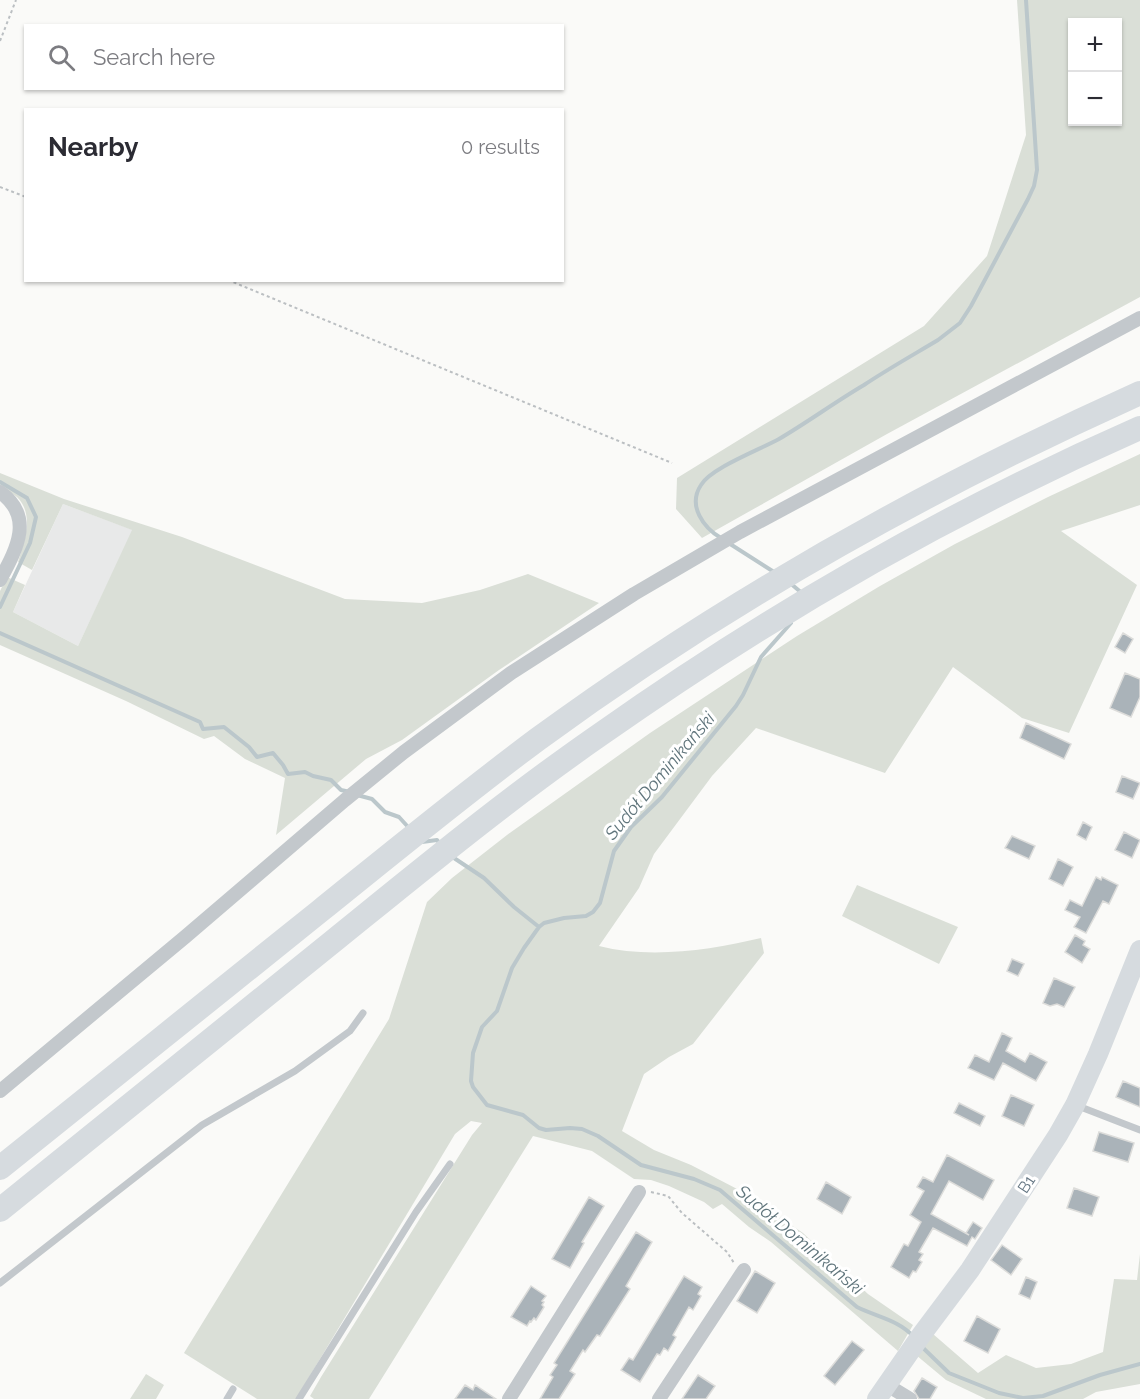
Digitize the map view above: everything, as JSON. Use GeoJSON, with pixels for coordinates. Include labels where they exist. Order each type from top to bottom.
{"type":"FeatureCollection","features":[{"type":"Feature","properties":{"kind":"highway"},"geometry":{"type":"LineString","coordinates":[[0,1168],[432,820],[539,739],[679,642],[834,548],[924,498],[1000,459],[1140,393]]}},
{"type":"Feature","properties":{"kind":"highway"},"geometry":{"type":"LineString","coordinates":[[0,1210],[456,841],[602,733],[761,628],[935,529],[1040,475],[1140,428]]}},
{"type":"Feature","properties":{"kind":"street"},"geometry":{"type":"LineString","coordinates":[[0,1091],[345,800],[404,752],[512,673],[634,594],[740,532],[1140,318]]}},
{"type":"Feature","properties":{"kind":"street"},"geometry":{"type":"LineString","coordinates":[[0,492],[14,506],[19,518],[20,530],[16,548],[0,580]]}},
{"type":"Feature","properties":{"kind":"street","name":"B1"},"geometry":{"type":"LineString","coordinates":[[882,1392],[970,1270],[1058,1135],[1075,1105],[1107,1034],[1140,950]]}},
{"type":"Feature","properties":{"kind":"street"},"geometry":{"type":"LineString","coordinates":[[509,1399],[639,1192]]}},
{"type":"Feature","properties":{"kind":"street"},"geometry":{"type":"LineString","coordinates":[[659,1399],[742,1273]]}},
{"type":"Feature","properties":{"kind":"street"},"geometry":{"type":"LineString","coordinates":[[882,1392],[910,1399]]}},
{"type":"Feature","properties":{"kind":"lane"},"geometry":{"type":"LineString","coordinates":[[0,1283],[202,1125],[296,1071],[350,1031],[363,1013]]}},
{"type":"Feature","properties":{"kind":"lane"},"geometry":{"type":"LineString","coordinates":[[1075,1105],[1140,1130]]}},
{"type":"Feature","properties":{"kind":"lane"},"geometry":{"type":"LineString","coordinates":[[300,1399],[416,1212],[450,1164]]}},
{"type":"Feature","properties":{"kind":"lane"},"geometry":{"type":"LineString","coordinates":[[227,1399],[233,1389]]}},
{"type":"Feature","properties":{"kind":"path"},"geometry":{"type":"LineString","coordinates":[[0,41],[16,0]]}},
{"type":"Feature","properties":{"kind":"path"},"geometry":{"type":"LineString","coordinates":[[0,187],[24,196]]}},
{"type":"Feature","properties":{"kind":"path"},"geometry":{"type":"LineString","coordinates":[[233,282],[672,464]]}},
{"type":"Feature","properties":{"kind":"path"},"geometry":{"type":"LineString","coordinates":[[639,1192],[653,1192],[668,1196],[682,1213],[727,1252],[742,1273]]}},
{"type":"Feature","properties":{"kind":"shaded area"},"geometry":{"type":"Polygon","coordinates":[[[1017,0],[1140,0],[1140,297],[887,434],[702,538],[676,509],[677,478],[924,326],[987,256],[1026,135],[1017,0]]]}},
{"type":"Feature","properties":{"kind":"shaded area"},"geometry":{"type":"Polygon","coordinates":[[[1140,454],[1140,505],[1061,531],[1137,585],[1069,733],[1022,718],[953,667],[885,773],[756,728],[712,776],[654,854],[639,888],[599,946],[639,952],[680,951],[761,938],[764,953],[693,1044],[644,1074],[622,1131],[654,1150],[691,1165],[741,1191],[803,1233],[868,1294],[913,1325],[898,1351],[771,1242],[722,1204],[713,1209],[704,1202],[669,1186],[651,1180],[634,1179],[592,1151],[533,1136],[369,1399],[314,1399],[310,1396],[321,1377],[472,1135],[482,1123],[471,1121],[455,1134],[296,1399],[257,1399],[184,1353],[389,1019],[427,902],[452,878],[507,835],[650,733],[797,636],[955,544],[1140,454]]]}},
{"type":"Feature","properties":{"kind":"shaded area"},"geometry":{"type":"Polygon","coordinates":[[[0,473],[64,499],[182,537],[345,599],[422,603],[480,590],[528,574],[599,603],[499,670],[402,740],[366,759],[276,835],[285,778],[245,759],[214,736],[204,739],[126,701],[0,645],[0,591],[7,577],[25,585],[13,612],[78,646],[132,530],[63,504],[32,570],[18,562],[26,528],[26,512],[17,497],[0,487],[0,473]]]}},
{"type":"Feature","properties":{"kind":"shaded area"},"geometry":{"type":"Polygon","coordinates":[[[63,504],[133,530],[78,646],[13,612],[63,504]]]}},
{"type":"Feature","properties":{"kind":"shaded area"},"geometry":{"type":"Polygon","coordinates":[[[857,885],[958,927],[939,964],[842,916],[857,885]]]}},
{"type":"Feature","properties":{"kind":"shaded area"},"geometry":{"type":"Polygon","coordinates":[[[1140,1254],[1140,1384],[1096,1392],[1083,1399],[986,1399],[946,1380],[916,1355],[933,1334],[978,1373],[1006,1355],[1036,1368],[1071,1364],[1103,1352],[1114,1279],[1137,1280],[1140,1254]]]}},
{"type":"Feature","properties":{"kind":"shaded area"},"geometry":{"type":"Polygon","coordinates":[[[146,1374],[164,1385],[156,1399],[130,1399],[146,1374]]]}},
{"type":"Feature","properties":{"kind":"building"},"geometry":{"type":"Polygon","coordinates":[[[1123,633],[1133,639],[1125,653],[1115,647],[1123,633]]]}},
{"type":"Feature","properties":{"kind":"building"},"geometry":{"type":"Polygon","coordinates":[[[1125,673],[1140,679],[1140,697],[1131,717],[1110,708],[1125,673]]]}},
{"type":"Feature","properties":{"kind":"building"},"geometry":{"type":"Polygon","coordinates":[[[1026,723],[1071,744],[1064,759],[1020,738],[1026,723]]]}},
{"type":"Feature","properties":{"kind":"building"},"geometry":{"type":"Polygon","coordinates":[[[1122,776],[1140,783],[1133,799],[1116,792],[1122,776]]]}},
{"type":"Feature","properties":{"kind":"building"},"geometry":{"type":"Polygon","coordinates":[[[1083,822],[1092,827],[1086,840],[1077,835],[1083,822]]]}},
{"type":"Feature","properties":{"kind":"building"},"geometry":{"type":"Polygon","coordinates":[[[1124,832],[1140,840],[1132,858],[1115,850],[1124,832]]]}},
{"type":"Feature","properties":{"kind":"building"},"geometry":{"type":"Polygon","coordinates":[[[1012,836],[1035,846],[1029,859],[1005,848],[1012,836]]]}},
{"type":"Feature","properties":{"kind":"building"},"geometry":{"type":"Polygon","coordinates":[[[1058,859],[1073,867],[1063,886],[1049,879],[1058,859]]]}},
{"type":"Feature","properties":{"kind":"building"},"geometry":{"type":"Polygon","coordinates":[[[1096,877],[1101,880],[1102,877],[1118,885],[1109,904],[1103,901],[1086,933],[1074,927],[1080,917],[1065,910],[1070,900],[1082,906],[1096,877]]]}},
{"type":"Feature","properties":{"kind":"building"},"geometry":{"type":"Polygon","coordinates":[[[1075,935],[1085,941],[1083,945],[1090,949],[1082,963],[1065,952],[1075,935]]]}},
{"type":"Feature","properties":{"kind":"building"},"geometry":{"type":"Polygon","coordinates":[[[1012,959],[1024,964],[1018,976],[1007,971],[1012,959]]]}},
{"type":"Feature","properties":{"kind":"building"},"geometry":{"type":"Polygon","coordinates":[[[1054,978],[1075,987],[1064,1007],[1043,1003],[1054,978]]]}},
{"type":"Feature","properties":{"kind":"building"},"geometry":{"type":"Polygon","coordinates":[[[1002,1033],[1012,1038],[1006,1051],[1025,1062],[1030,1053],[1047,1062],[1036,1081],[1003,1063],[994,1080],[968,1068],[975,1055],[989,1062],[1002,1033]]]}},
{"type":"Feature","properties":{"kind":"building"},"geometry":{"type":"Polygon","coordinates":[[[1123,1081],[1140,1088],[1140,1107],[1116,1097],[1123,1081]]]}},
{"type":"Feature","properties":{"kind":"building"},"geometry":{"type":"Polygon","coordinates":[[[1011,1095],[1034,1105],[1024,1126],[1002,1116],[1011,1095]]]}},
{"type":"Feature","properties":{"kind":"building"},"geometry":{"type":"Polygon","coordinates":[[[959,1103],[985,1116],[980,1126],[954,1113],[959,1103]]]}},
{"type":"Feature","properties":{"kind":"building"},"geometry":{"type":"Polygon","coordinates":[[[1099,1132],[1134,1143],[1128,1162],[1093,1151],[1099,1132]]]}},
{"type":"Feature","properties":{"kind":"building"},"geometry":{"type":"Polygon","coordinates":[[[947,1155],[994,1180],[983,1200],[949,1181],[931,1214],[969,1235],[966,1233],[973,1222],[982,1228],[975,1239],[972,1237],[967,1246],[933,1228],[919,1252],[923,1254],[919,1260],[922,1262],[909,1278],[891,1267],[904,1244],[908,1246],[921,1222],[910,1215],[924,1191],[917,1187],[923,1177],[933,1182],[947,1155]]]}},
{"type":"Feature","properties":{"kind":"building"},"geometry":{"type":"Polygon","coordinates":[[[826,1182],[851,1197],[842,1214],[817,1199],[826,1182]]]}},
{"type":"Feature","properties":{"kind":"building"},"geometry":{"type":"Polygon","coordinates":[[[1074,1188],[1099,1197],[1092,1216],[1067,1208],[1074,1188]]]}},
{"type":"Feature","properties":{"kind":"building"},"geometry":{"type":"Polygon","coordinates":[[[589,1197],[604,1206],[582,1242],[584,1243],[570,1268],[552,1259],[589,1197]]]}},
{"type":"Feature","properties":{"kind":"building"},"geometry":{"type":"Polygon","coordinates":[[[636,1232],[652,1242],[626,1286],[630,1289],[600,1336],[597,1335],[585,1352],[583,1350],[570,1371],[575,1374],[559,1399],[540,1399],[553,1377],[550,1375],[557,1365],[554,1363],[636,1232]]]}},
{"type":"Feature","properties":{"kind":"building"},"geometry":{"type":"Polygon","coordinates":[[[1002,1245],[1022,1259],[1011,1275],[991,1260],[1002,1245]]]}},
{"type":"Feature","properties":{"kind":"building"},"geometry":{"type":"Polygon","coordinates":[[[755,1271],[775,1283],[757,1313],[737,1301],[755,1271]]]}},
{"type":"Feature","properties":{"kind":"building"},"geometry":{"type":"Polygon","coordinates":[[[684,1276],[702,1287],[698,1294],[701,1296],[693,1310],[689,1307],[673,1335],[676,1337],[668,1351],[664,1348],[660,1355],[657,1354],[640,1382],[621,1370],[629,1358],[633,1360],[684,1276]]]}},
{"type":"Feature","properties":{"kind":"building"},"geometry":{"type":"Polygon","coordinates":[[[1026,1277],[1037,1282],[1030,1299],[1019,1294],[1026,1277]]]}},
{"type":"Feature","properties":{"kind":"building"},"geometry":{"type":"Polygon","coordinates":[[[531,1286],[546,1296],[542,1301],[544,1307],[536,1320],[534,1318],[527,1326],[511,1317],[531,1286]]]}},
{"type":"Feature","properties":{"kind":"building"},"geometry":{"type":"Polygon","coordinates":[[[977,1316],[1000,1329],[988,1353],[964,1341],[977,1316]]]}},
{"type":"Feature","properties":{"kind":"building"},"geometry":{"type":"Polygon","coordinates":[[[852,1341],[864,1350],[835,1385],[824,1376],[852,1341]]]}},
{"type":"Feature","properties":{"kind":"building"},"geometry":{"type":"Polygon","coordinates":[[[698,1375],[715,1386],[706,1399],[682,1399],[698,1375]]]}},
{"type":"Feature","properties":{"kind":"building"},"geometry":{"type":"Polygon","coordinates":[[[922,1378],[937,1387],[930,1399],[919,1399],[914,1391],[922,1378]]]}},
{"type":"Feature","properties":{"kind":"building"},"geometry":{"type":"Polygon","coordinates":[[[465,1385],[473,1390],[475,1385],[496,1399],[455,1399],[465,1385]]]}},
{"type":"Feature","properties":{"kind":"waterway","name":"Sudół Dominikański"},"geometry":{"type":"LineString","coordinates":[[721,538],[699,516],[697,493],[706,479],[725,466],[779,439],[938,340],[960,323],[971,306],[1028,199],[1034,186],[1037,170],[1026,0]]}},
{"type":"Feature","properties":{"kind":"waterway"},"geometry":{"type":"LineString","coordinates":[[0,482],[27,498],[36,517],[30,543],[0,607]]}},
{"type":"Feature","properties":{"kind":"waterway","name":"Sudół Dominikański"},"geometry":{"type":"LineString","coordinates":[[727,542],[774,572]]}},
{"type":"Feature","properties":{"kind":"waterway","name":"Sudół Dominikański"},"geometry":{"type":"LineString","coordinates":[[790,583],[803,594]]}},
{"type":"Feature","properties":{"kind":"waterway","name":"Sudół Dominikański"},"geometry":{"type":"LineString","coordinates":[[791,623],[761,657],[736,706],[662,797],[631,827],[614,851],[600,903],[593,912],[586,916],[544,923],[524,948],[512,968],[497,1011],[482,1027],[473,1053],[471,1081],[487,1105],[523,1115],[539,1128],[546,1130],[582,1129],[598,1136],[641,1165],[694,1179],[720,1190],[857,1307],[895,1323],[914,1337]]}},
{"type":"Feature","properties":{"kind":"waterway"},"geometry":{"type":"LineString","coordinates":[[0,633],[200,722],[203,729],[224,727],[249,747],[257,757],[273,753],[288,774],[305,772],[331,780],[341,790],[350,792]]}},
{"type":"Feature","properties":{"kind":"waterway"},"geometry":{"type":"LineString","coordinates":[[357,795],[372,799],[385,812],[399,817],[409,828]]}},
{"type":"Feature","properties":{"kind":"waterway"},"geometry":{"type":"LineString","coordinates":[[422,842],[437,840],[440,844]]}},
{"type":"Feature","properties":{"kind":"waterway"},"geometry":{"type":"LineString","coordinates":[[451,856],[484,878],[539,927]]}},
{"type":"Feature","properties":{"kind":"waterway","name":"Sudół Dominikański"},"geometry":{"type":"LineString","coordinates":[[920,1345],[949,1373],[999,1393],[1023,1398],[1043,1396],[1100,1375],[1140,1364]]}}]}
